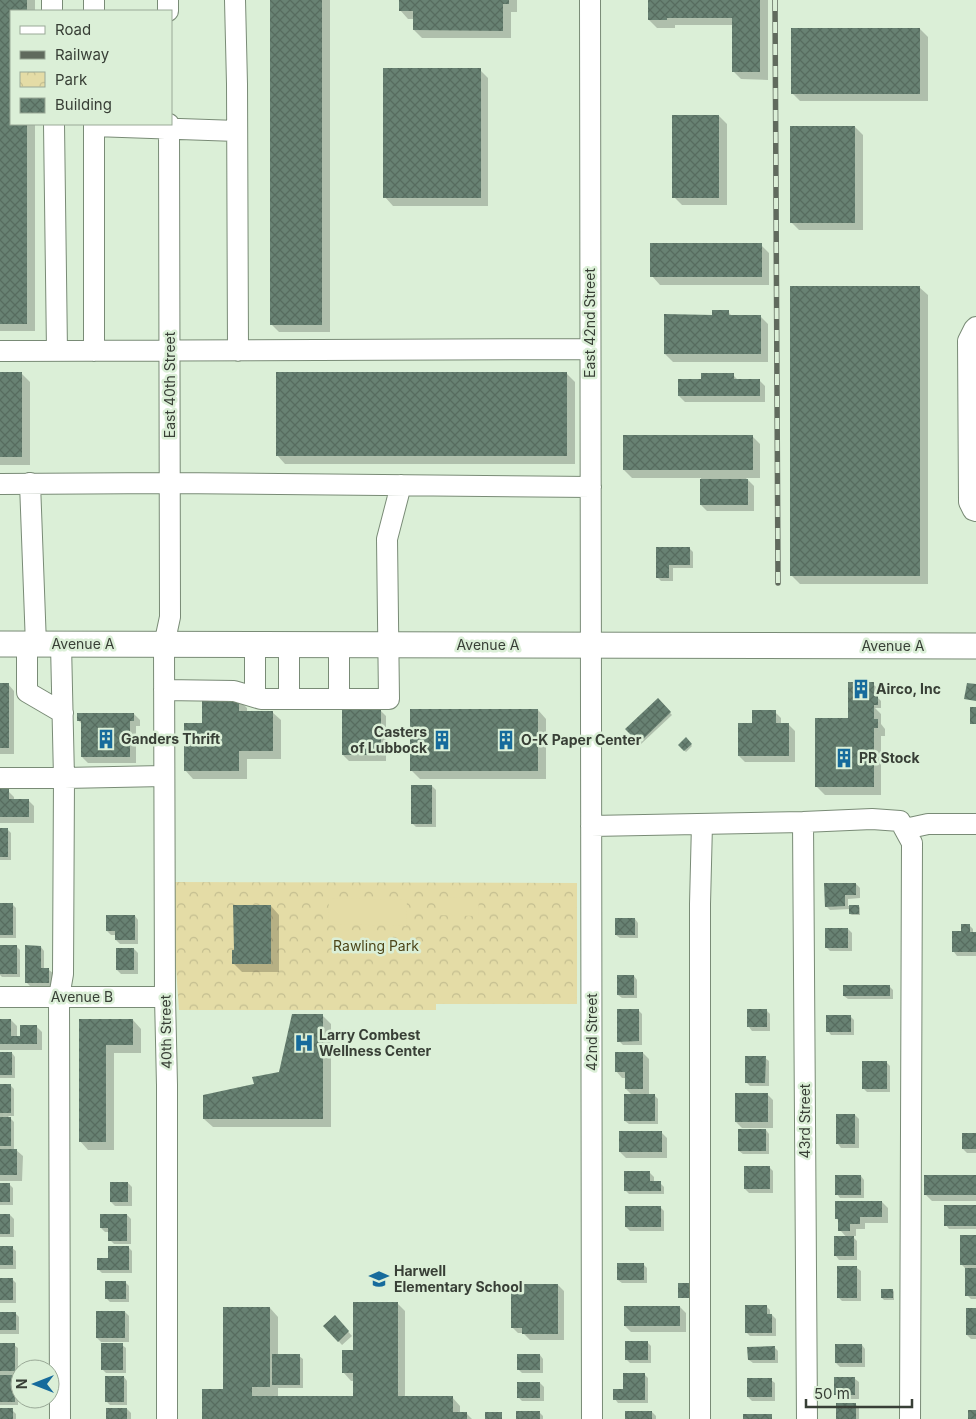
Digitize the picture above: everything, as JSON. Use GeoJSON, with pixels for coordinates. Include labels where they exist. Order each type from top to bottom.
{"type":"FeatureCollection","features":[{"type":"Feature","properties":{"kind":"main road","name":"Avenue A"},"geometry":{"type":"LineString","coordinates":[[0,644],[976,646]]}},
{"type":"Feature","properties":{"kind":"street"},"geometry":{"type":"LineString","coordinates":[[235,0],[238,351]]}},
{"type":"Feature","properties":{"kind":"street","name":"East 42nd Street"},"geometry":{"type":"LineString","coordinates":[[590,0],[590,645]]}},
{"type":"Feature","properties":{"kind":"street"},"geometry":{"type":"LineString","coordinates":[[54,125],[57,351]]}},
{"type":"Feature","properties":{"kind":"street"},"geometry":{"type":"LineString","coordinates":[[94,351],[94,125],[169,126],[237,131]]}},
{"type":"Feature","properties":{"kind":"street","name":"East 40th Street"},"geometry":{"type":"LineString","coordinates":[[164,645],[170,617],[169,126]]}},
{"type":"Feature","properties":{"kind":"street"},"geometry":{"type":"LineString","coordinates":[[976,327],[968,342],[972,418],[969,502],[973,510],[976,511]]}},
{"type":"Feature","properties":{"kind":"street"},"geometry":{"type":"LineString","coordinates":[[0,351],[590,348]]}},
{"type":"Feature","properties":{"kind":"street"},"geometry":{"type":"LineString","coordinates":[[30,483],[31,644],[27,692],[63,713]]}},
{"type":"Feature","properties":{"kind":"street"},"geometry":{"type":"LineString","coordinates":[[0,484],[170,483],[590,487]]}},
{"type":"Feature","properties":{"kind":"street"},"geometry":{"type":"LineString","coordinates":[[164,690],[234,691],[261,699],[389,699],[388,539],[401,485]]}},
{"type":"Feature","properties":{"kind":"street"},"geometry":{"type":"LineString","coordinates":[[60,1419],[59,997],[63,974],[64,778],[61,644]]}},
{"type":"Feature","properties":{"kind":"street","name":"40th Street"},"geometry":{"type":"LineString","coordinates":[[164,645],[167,1419]]}},
{"type":"Feature","properties":{"kind":"street"},"geometry":{"type":"LineString","coordinates":[[254,645],[256,697]]}},
{"type":"Feature","properties":{"kind":"street"},"geometry":{"type":"LineString","coordinates":[[289,645],[289,699]]}},
{"type":"Feature","properties":{"kind":"street"},"geometry":{"type":"LineString","coordinates":[[339,645],[339,699]]}},
{"type":"Feature","properties":{"kind":"street","name":"42nd Street"},"geometry":{"type":"LineString","coordinates":[[590,645],[592,1419]]}},
{"type":"Feature","properties":{"kind":"street"},"geometry":{"type":"LineString","coordinates":[[0,778],[164,776]]}},
{"type":"Feature","properties":{"kind":"street"},"geometry":{"type":"LineString","coordinates":[[591,826],[881,819],[900,821],[905,829],[912,843],[910,1419]]}},
{"type":"Feature","properties":{"kind":"street","name":"43rd Street"},"geometry":{"type":"LineString","coordinates":[[803,822],[807,1419]]}},
{"type":"Feature","properties":{"kind":"street"},"geometry":{"type":"LineString","coordinates":[[700,1419],[700,904],[702,824]]}},
{"type":"Feature","properties":{"kind":"street"},"geometry":{"type":"LineString","coordinates":[[905,829],[928,824],[976,824]]}},
{"type":"Feature","properties":{"kind":"street","name":"Avenue B"},"geometry":{"type":"LineString","coordinates":[[0,997],[165,997]]}},
{"type":"Feature","properties":{"kind":"green space","name":"Rawling Park"},"geometry":{"type":"Polygon","coordinates":[[[174,882],[577,883],[577,1004],[436,1004],[436,1010],[179,1010],[174,940],[174,882]]]}},
{"type":"Feature","properties":{"kind":"green space"},"geometry":{"type":"Polygon","coordinates":[[[437,897],[479,898],[478,916],[437,915],[437,897]]]}},
{"type":"Feature","properties":{"kind":"green space"},"geometry":{"type":"Polygon","coordinates":[[[329,898],[407,900],[406,926],[328,924],[329,898]]]}},
{"type":"Feature","properties":{"kind":"green space"},"geometry":{"type":"Polygon","coordinates":[[[341,930],[393,931],[392,954],[341,954],[341,930]]]}},
{"type":"Feature","properties":{"kind":"building"},"geometry":{"type":"Polygon","coordinates":[[[0,0],[27,0],[27,10],[10,10],[10,125],[27,125],[27,324],[0,324],[0,0]]]}},
{"type":"Feature","properties":{"kind":"building"},"geometry":{"type":"Polygon","coordinates":[[[270,0],[322,0],[322,325],[270,325],[270,0]]]}},
{"type":"Feature","properties":{"kind":"building"},"geometry":{"type":"Polygon","coordinates":[[[399,0],[509,0],[509,4],[503,4],[503,31],[413,30],[413,11],[399,11],[399,0]]]}},
{"type":"Feature","properties":{"kind":"building"},"geometry":{"type":"Polygon","coordinates":[[[648,0],[760,0],[760,72],[732,72],[732,18],[667,18],[667,20],[648,20],[648,0]]]}},
{"type":"Feature","properties":{"kind":"building"},"geometry":{"type":"Polygon","coordinates":[[[791,28],[920,28],[920,94],[791,94],[791,28]]]}},
{"type":"Feature","properties":{"kind":"building"},"geometry":{"type":"Polygon","coordinates":[[[383,68],[481,68],[481,198],[383,198],[383,68]]]}},
{"type":"Feature","properties":{"kind":"building"},"geometry":{"type":"Polygon","coordinates":[[[672,115],[719,115],[719,198],[672,198],[672,115]]]}},
{"type":"Feature","properties":{"kind":"building"},"geometry":{"type":"Polygon","coordinates":[[[790,126],[855,126],[855,223],[790,223],[790,126]]]}},
{"type":"Feature","properties":{"kind":"building"},"geometry":{"type":"Polygon","coordinates":[[[650,243],[762,243],[762,277],[650,277],[650,243]]]}},
{"type":"Feature","properties":{"kind":"building"},"geometry":{"type":"Polygon","coordinates":[[[790,286],[920,286],[920,576],[790,576],[790,286]]]}},
{"type":"Feature","properties":{"kind":"building"},"geometry":{"type":"Polygon","coordinates":[[[712,310],[729,310],[729,315],[761,315],[761,354],[664,354],[664,314],[712,315],[712,310]]]}},
{"type":"Feature","properties":{"kind":"building"},"geometry":{"type":"Polygon","coordinates":[[[0,372],[22,372],[22,457],[0,457],[0,372]]]}},
{"type":"Feature","properties":{"kind":"building"},"geometry":{"type":"Polygon","coordinates":[[[276,372],[567,372],[567,456],[276,456],[276,372]]]}},
{"type":"Feature","properties":{"kind":"building"},"geometry":{"type":"Polygon","coordinates":[[[701,373],[734,373],[734,379],[760,379],[760,396],[678,396],[678,379],[701,379],[701,373]]]}},
{"type":"Feature","properties":{"kind":"building"},"geometry":{"type":"Polygon","coordinates":[[[623,435],[753,435],[753,470],[623,470],[623,435]]]}},
{"type":"Feature","properties":{"kind":"building"},"geometry":{"type":"Polygon","coordinates":[[[700,479],[748,479],[748,505],[700,505],[700,479]]]}},
{"type":"Feature","properties":{"kind":"building"},"geometry":{"type":"Polygon","coordinates":[[[656,547],[690,547],[690,565],[669,565],[669,578],[656,578],[656,547]]]}},
{"type":"Feature","properties":{"kind":"building","name":"PR Stock"},"geometry":{"type":"Polygon","coordinates":[[[848,682],[874,682],[874,696],[878,696],[878,705],[874,705],[874,719],[878,719],[878,728],[874,728],[874,787],[815,787],[815,718],[848,718],[848,682]]]}},
{"type":"Feature","properties":{"kind":"building"},"geometry":{"type":"Polygon","coordinates":[[[0,683],[9,683],[9,748],[0,748],[0,683]]]}},
{"type":"Feature","properties":{"kind":"building"},"geometry":{"type":"Polygon","coordinates":[[[967,683],[976,684],[976,701],[964,699],[967,683]]]}},
{"type":"Feature","properties":{"kind":"building"},"geometry":{"type":"Polygon","coordinates":[[[658,698],[671,712],[639,743],[625,729],[658,698]]]}},
{"type":"Feature","properties":{"kind":"building"},"geometry":{"type":"Polygon","coordinates":[[[202,699],[239,699],[239,711],[273,711],[273,751],[239,751],[239,771],[184,771],[184,723],[202,723],[202,699]]]}},
{"type":"Feature","properties":{"kind":"building"},"geometry":{"type":"Polygon","coordinates":[[[970,707],[976,707],[976,724],[970,724],[970,707]]]}},
{"type":"Feature","properties":{"kind":"building"},"geometry":{"type":"Polygon","coordinates":[[[342,709],[381,709],[381,755],[342,755],[342,709]]]}},
{"type":"Feature","properties":{"kind":"building"},"geometry":{"type":"Polygon","coordinates":[[[410,709],[538,709],[538,771],[410,771],[410,709]]]}},
{"type":"Feature","properties":{"kind":"building"},"geometry":{"type":"Polygon","coordinates":[[[752,710],[776,710],[776,723],[789,723],[789,756],[738,756],[738,723],[752,723],[752,710]]]}},
{"type":"Feature","properties":{"kind":"building","name":"Ganders Thrift"},"geometry":{"type":"Polygon","coordinates":[[[77,713],[134,713],[134,721],[130,721],[130,757],[81,757],[81,721],[77,721],[77,713]]]}},
{"type":"Feature","properties":{"kind":"building"},"geometry":{"type":"Polygon","coordinates":[[[686,737],[692,744],[684,751],[678,745],[686,737]]]}},
{"type":"Feature","properties":{"kind":"building"},"geometry":{"type":"Polygon","coordinates":[[[411,785],[432,785],[432,824],[411,824],[411,785]]]}},
{"type":"Feature","properties":{"kind":"building"},"geometry":{"type":"Polygon","coordinates":[[[0,789],[9,789],[9,799],[29,799],[29,817],[0,817],[0,789]]]}},
{"type":"Feature","properties":{"kind":"building"},"geometry":{"type":"Polygon","coordinates":[[[0,828],[8,828],[8,857],[0,857],[0,828]]]}},
{"type":"Feature","properties":{"kind":"building"},"geometry":{"type":"Polygon","coordinates":[[[824,883],[856,883],[856,895],[845,895],[845,906],[825,907],[824,883]]]}},
{"type":"Feature","properties":{"kind":"building"},"geometry":{"type":"Polygon","coordinates":[[[0,903],[13,903],[13,935],[0,935],[0,903]]]}},
{"type":"Feature","properties":{"kind":"building"},"geometry":{"type":"Polygon","coordinates":[[[233,905],[271,905],[271,964],[232,964],[232,950],[234,950],[233,905]]]}},
{"type":"Feature","properties":{"kind":"building"},"geometry":{"type":"Polygon","coordinates":[[[849,905],[859,905],[859,914],[849,914],[849,905]]]}},
{"type":"Feature","properties":{"kind":"building"},"geometry":{"type":"Polygon","coordinates":[[[106,915],[135,915],[135,940],[115,940],[115,931],[106,931],[106,915]]]}},
{"type":"Feature","properties":{"kind":"building"},"geometry":{"type":"Polygon","coordinates":[[[615,918],[635,918],[635,935],[615,935],[615,918]]]}},
{"type":"Feature","properties":{"kind":"building"},"geometry":{"type":"Polygon","coordinates":[[[961,924],[970,924],[970,932],[976,932],[976,952],[952,952],[952,931],[961,931],[961,924]]]}},
{"type":"Feature","properties":{"kind":"building"},"geometry":{"type":"Polygon","coordinates":[[[825,928],[848,928],[848,948],[825,948],[825,928]]]}},
{"type":"Feature","properties":{"kind":"building"},"geometry":{"type":"Polygon","coordinates":[[[0,945],[17,945],[17,974],[0,974],[0,945]]]}},
{"type":"Feature","properties":{"kind":"building"},"geometry":{"type":"Polygon","coordinates":[[[25,945],[41,946],[41,968],[49,968],[49,983],[25,983],[25,945]]]}},
{"type":"Feature","properties":{"kind":"building"},"geometry":{"type":"Polygon","coordinates":[[[116,948],[134,948],[134,970],[116,970],[116,948]]]}},
{"type":"Feature","properties":{"kind":"building"},"geometry":{"type":"Polygon","coordinates":[[[617,975],[634,975],[634,995],[617,995],[617,975]]]}},
{"type":"Feature","properties":{"kind":"building"},"geometry":{"type":"Polygon","coordinates":[[[843,985],[890,985],[890,996],[843,996],[843,985]]]}},
{"type":"Feature","properties":{"kind":"building"},"geometry":{"type":"Polygon","coordinates":[[[617,1009],[639,1009],[639,1041],[617,1042],[617,1009]]]}},
{"type":"Feature","properties":{"kind":"building"},"geometry":{"type":"Polygon","coordinates":[[[747,1009],[767,1009],[767,1027],[747,1027],[747,1009]]]}},
{"type":"Feature","properties":{"kind":"building","name":"Larry Combest Wellness Center"},"geometry":{"type":"Polygon","coordinates":[[[292,1014],[323,1014],[323,1119],[203,1119],[203,1095],[254,1084],[252,1077],[279,1072],[292,1014]]]}},
{"type":"Feature","properties":{"kind":"building"},"geometry":{"type":"Polygon","coordinates":[[[826,1015],[851,1015],[851,1032],[826,1032],[826,1015]]]}},
{"type":"Feature","properties":{"kind":"building"},"geometry":{"type":"Polygon","coordinates":[[[0,1019],[11,1019],[11,1036],[20,1036],[20,1025],[37,1025],[37,1044],[0,1044],[0,1019]]]}},
{"type":"Feature","properties":{"kind":"building"},"geometry":{"type":"Polygon","coordinates":[[[79,1019],[133,1019],[133,1045],[106,1045],[106,1142],[79,1142],[79,1019]]]}},
{"type":"Feature","properties":{"kind":"building"},"geometry":{"type":"Polygon","coordinates":[[[0,1052],[12,1052],[12,1075],[0,1075],[0,1052]]]}},
{"type":"Feature","properties":{"kind":"building"},"geometry":{"type":"Polygon","coordinates":[[[615,1052],[643,1052],[643,1089],[625,1089],[625,1072],[615,1072],[615,1052]]]}},
{"type":"Feature","properties":{"kind":"building"},"geometry":{"type":"Polygon","coordinates":[[[745,1056],[766,1056],[765,1083],[745,1083],[745,1056]]]}},
{"type":"Feature","properties":{"kind":"building"},"geometry":{"type":"Polygon","coordinates":[[[862,1061],[887,1061],[887,1089],[862,1089],[862,1061]]]}},
{"type":"Feature","properties":{"kind":"building"},"geometry":{"type":"Polygon","coordinates":[[[0,1084],[11,1084],[11,1113],[0,1113],[0,1084]]]}},
{"type":"Feature","properties":{"kind":"building"},"geometry":{"type":"Polygon","coordinates":[[[735,1093],[768,1093],[768,1122],[735,1122],[735,1093]]]}},
{"type":"Feature","properties":{"kind":"building"},"geometry":{"type":"Polygon","coordinates":[[[624,1094],[655,1094],[655,1121],[624,1121],[624,1094]]]}},
{"type":"Feature","properties":{"kind":"building"},"geometry":{"type":"Polygon","coordinates":[[[836,1114],[855,1114],[855,1144],[836,1144],[836,1114]]]}},
{"type":"Feature","properties":{"kind":"building"},"geometry":{"type":"Polygon","coordinates":[[[0,1117],[11,1117],[11,1146],[0,1146],[0,1117]]]}},
{"type":"Feature","properties":{"kind":"building"},"geometry":{"type":"Polygon","coordinates":[[[738,1129],[766,1129],[766,1151],[738,1151],[738,1129]]]}},
{"type":"Feature","properties":{"kind":"building"},"geometry":{"type":"Polygon","coordinates":[[[619,1131],[662,1131],[662,1152],[619,1152],[619,1131]]]}},
{"type":"Feature","properties":{"kind":"building"},"geometry":{"type":"Polygon","coordinates":[[[962,1133],[976,1133],[976,1149],[962,1149],[962,1133]]]}},
{"type":"Feature","properties":{"kind":"building"},"geometry":{"type":"Polygon","coordinates":[[[0,1149],[17,1149],[17,1175],[0,1175],[0,1149]]]}},
{"type":"Feature","properties":{"kind":"building"},"geometry":{"type":"Polygon","coordinates":[[[744,1166],[770,1166],[770,1189],[744,1189],[744,1166]]]}},
{"type":"Feature","properties":{"kind":"building"},"geometry":{"type":"Polygon","coordinates":[[[624,1171],[650,1171],[650,1181],[661,1181],[661,1191],[624,1191],[624,1171]]]}},
{"type":"Feature","properties":{"kind":"building"},"geometry":{"type":"Polygon","coordinates":[[[835,1175],[861,1175],[861,1195],[835,1195],[835,1175]]]}},
{"type":"Feature","properties":{"kind":"building"},"geometry":{"type":"Polygon","coordinates":[[[924,1175],[976,1175],[976,1195],[924,1195],[924,1175]]]}},
{"type":"Feature","properties":{"kind":"building"},"geometry":{"type":"Polygon","coordinates":[[[110,1182],[128,1182],[128,1202],[110,1202],[110,1182]]]}},
{"type":"Feature","properties":{"kind":"building"},"geometry":{"type":"Polygon","coordinates":[[[0,1183],[10,1183],[10,1202],[0,1202],[0,1183]]]}},
{"type":"Feature","properties":{"kind":"building"},"geometry":{"type":"Polygon","coordinates":[[[835,1201],[882,1201],[882,1217],[860,1217],[860,1224],[850,1224],[850,1231],[838,1231],[838,1219],[835,1219],[835,1201]]]}},
{"type":"Feature","properties":{"kind":"building"},"geometry":{"type":"Polygon","coordinates":[[[944,1205],[976,1205],[976,1226],[944,1226],[944,1205]]]}},
{"type":"Feature","properties":{"kind":"building"},"geometry":{"type":"Polygon","coordinates":[[[625,1206],[661,1206],[661,1227],[625,1227],[625,1206]]]}},
{"type":"Feature","properties":{"kind":"building"},"geometry":{"type":"Polygon","coordinates":[[[0,1214],[10,1214],[10,1234],[0,1234],[0,1214]]]}},
{"type":"Feature","properties":{"kind":"building"},"geometry":{"type":"Polygon","coordinates":[[[100,1214],[127,1214],[127,1241],[108,1241],[108,1228],[100,1228],[100,1214]]]}},
{"type":"Feature","properties":{"kind":"building"},"geometry":{"type":"Polygon","coordinates":[[[960,1235],[976,1235],[976,1265],[960,1265],[960,1235]]]}},
{"type":"Feature","properties":{"kind":"building"},"geometry":{"type":"Polygon","coordinates":[[[834,1236],[854,1236],[854,1256],[834,1256],[834,1236]]]}},
{"type":"Feature","properties":{"kind":"building"},"geometry":{"type":"Polygon","coordinates":[[[0,1246],[13,1246],[13,1265],[0,1265],[0,1246]]]}},
{"type":"Feature","properties":{"kind":"building"},"geometry":{"type":"Polygon","coordinates":[[[108,1246],[129,1246],[129,1270],[97,1270],[97,1258],[108,1258],[108,1246]]]}},
{"type":"Feature","properties":{"kind":"building"},"geometry":{"type":"Polygon","coordinates":[[[617,1263],[644,1263],[644,1280],[617,1280],[617,1263]]]}},
{"type":"Feature","properties":{"kind":"building"},"geometry":{"type":"Polygon","coordinates":[[[837,1266],[857,1266],[857,1298],[837,1298],[837,1266]]]}},
{"type":"Feature","properties":{"kind":"building"},"geometry":{"type":"Polygon","coordinates":[[[965,1268],[976,1268],[976,1296],[965,1296],[965,1268]]]}},
{"type":"Feature","properties":{"kind":"building"},"geometry":{"type":"Polygon","coordinates":[[[0,1278],[13,1278],[13,1300],[0,1300],[0,1278]]]}},
{"type":"Feature","properties":{"kind":"building"},"geometry":{"type":"Polygon","coordinates":[[[105,1281],[126,1281],[126,1299],[105,1299],[105,1281]]]}},
{"type":"Feature","properties":{"kind":"building"},"geometry":{"type":"Polygon","coordinates":[[[678,1283],[692,1283],[692,1298],[678,1298],[678,1283]]]}},
{"type":"Feature","properties":{"kind":"building"},"geometry":{"type":"Polygon","coordinates":[[[522,1284],[558,1284],[558,1334],[522,1334],[522,1328],[511,1328],[511,1293],[522,1293],[522,1284]]]}},
{"type":"Feature","properties":{"kind":"building"},"geometry":{"type":"Polygon","coordinates":[[[881,1289],[893,1289],[893,1298],[881,1298],[881,1289]]]}},
{"type":"Feature","properties":{"kind":"building"},"geometry":{"type":"Polygon","coordinates":[[[353,1302],[398,1302],[398,1396],[453,1396],[453,1412],[467,1412],[467,1419],[202,1419],[202,1389],[223,1389],[223,1307],[270,1307],[270,1387],[252,1387],[252,1396],[353,1396],[353,1373],[342,1373],[342,1350],[353,1350],[353,1302]]]}},
{"type":"Feature","properties":{"kind":"building"},"geometry":{"type":"Polygon","coordinates":[[[745,1305],[767,1305],[767,1314],[772,1314],[772,1333],[745,1333],[745,1305]]]}},
{"type":"Feature","properties":{"kind":"building"},"geometry":{"type":"Polygon","coordinates":[[[624,1306],[680,1306],[680,1326],[624,1326],[624,1306]]]}},
{"type":"Feature","properties":{"kind":"building"},"geometry":{"type":"Polygon","coordinates":[[[966,1308],[976,1308],[976,1335],[966,1335],[966,1308]]]}},
{"type":"Feature","properties":{"kind":"building"},"geometry":{"type":"Polygon","coordinates":[[[96,1311],[125,1311],[125,1338],[96,1338],[96,1311]]]}},
{"type":"Feature","properties":{"kind":"building"},"geometry":{"type":"Polygon","coordinates":[[[0,1312],[16,1312],[16,1330],[0,1330],[0,1312]]]}},
{"type":"Feature","properties":{"kind":"building"},"geometry":{"type":"Polygon","coordinates":[[[335,1315],[349,1331],[338,1342],[323,1326],[335,1315]]]}},
{"type":"Feature","properties":{"kind":"building"},"geometry":{"type":"Polygon","coordinates":[[[625,1341],[648,1341],[648,1360],[625,1360],[625,1341]]]}},
{"type":"Feature","properties":{"kind":"building"},"geometry":{"type":"Polygon","coordinates":[[[0,1343],[15,1343],[15,1359],[10,1359],[10,1371],[0,1371],[0,1343]]]}},
{"type":"Feature","properties":{"kind":"building"},"geometry":{"type":"Polygon","coordinates":[[[101,1343],[123,1343],[123,1370],[101,1370],[101,1343]]]}},
{"type":"Feature","properties":{"kind":"building"},"geometry":{"type":"Polygon","coordinates":[[[835,1344],[862,1344],[862,1363],[835,1363],[835,1344]]]}},
{"type":"Feature","properties":{"kind":"building"},"geometry":{"type":"Polygon","coordinates":[[[775,1346],[775,1360],[748,1360],[747,1347],[775,1346]]]}},
{"type":"Feature","properties":{"kind":"building"},"geometry":{"type":"Polygon","coordinates":[[[272,1354],[300,1354],[300,1385],[272,1385],[272,1354]]]}},
{"type":"Feature","properties":{"kind":"building"},"geometry":{"type":"Polygon","coordinates":[[[517,1354],[540,1354],[540,1370],[517,1370],[517,1354]]]}},
{"type":"Feature","properties":{"kind":"building"},"geometry":{"type":"Polygon","coordinates":[[[623,1373],[645,1373],[645,1400],[613,1400],[613,1389],[623,1389],[623,1373]]]}},
{"type":"Feature","properties":{"kind":"building"},"geometry":{"type":"Polygon","coordinates":[[[0,1375],[10,1375],[10,1402],[0,1402],[0,1375]]]}},
{"type":"Feature","properties":{"kind":"building"},"geometry":{"type":"Polygon","coordinates":[[[105,1376],[124,1376],[124,1402],[105,1402],[105,1376]]]}},
{"type":"Feature","properties":{"kind":"building"},"geometry":{"type":"Polygon","coordinates":[[[834,1377],[855,1377],[855,1395],[834,1395],[834,1377]]]}},
{"type":"Feature","properties":{"kind":"building"},"geometry":{"type":"Polygon","coordinates":[[[747,1378],[772,1378],[772,1397],[747,1397],[747,1378]]]}},
{"type":"Feature","properties":{"kind":"building"},"geometry":{"type":"Polygon","coordinates":[[[517,1382],[540,1382],[540,1398],[517,1398],[517,1382]]]}},
{"type":"Feature","properties":{"kind":"building"},"geometry":{"type":"Polygon","coordinates":[[[836,1403],[856,1403],[856,1419],[836,1419],[836,1403]]]}},
{"type":"Feature","properties":{"kind":"building"},"geometry":{"type":"Polygon","coordinates":[[[0,1408],[13,1409],[13,1419],[0,1419],[0,1408]]]}},
{"type":"Feature","properties":{"kind":"building"},"geometry":{"type":"Polygon","coordinates":[[[106,1408],[127,1408],[127,1419],[106,1419],[106,1408]]]}},
{"type":"Feature","properties":{"kind":"building"},"geometry":{"type":"Polygon","coordinates":[[[968,1410],[976,1410],[976,1419],[968,1419],[968,1410]]]}},
{"type":"Feature","properties":{"kind":"building"},"geometry":{"type":"Polygon","coordinates":[[[516,1411],[540,1411],[540,1419],[516,1419],[516,1411]]]}},
{"type":"Feature","properties":{"kind":"building"},"geometry":{"type":"Polygon","coordinates":[[[625,1411],[652,1411],[652,1419],[625,1419],[625,1411]]]}},
{"type":"Feature","properties":{"kind":"building"},"geometry":{"type":"Polygon","coordinates":[[[485,1412],[502,1412],[502,1419],[485,1419],[485,1412]]]}},
{"type":"Feature","properties":{"kind":"building"},"geometry":{"type":"Polygon","coordinates":[[[743,1414],[772,1414],[772,1419],[743,1419],[743,1414]]]}},
{"type":"Feature","properties":{"kind":"railway"},"geometry":{"type":"LineString","coordinates":[[775,0],[778,583]]}},
{"type":"Feature","properties":{"kind":"place","name":"Airco, Inc"},"geometry":{"type":"Point","coordinates":[861,689]}},
{"type":"Feature","properties":{"kind":"place","name":"Ganders Thrift"},"geometry":{"type":"Point","coordinates":[106,739]}},
{"type":"Feature","properties":{"kind":"place","name":"Casters of Lubbock"},"geometry":{"type":"Point","coordinates":[442,740]}},
{"type":"Feature","properties":{"kind":"place","name":"O-K Paper Center"},"geometry":{"type":"Point","coordinates":[506,740]}},
{"type":"Feature","properties":{"kind":"place","name":"PR Stock"},"geometry":{"type":"Point","coordinates":[844,758]}},
{"type":"Feature","properties":{"kind":"place","name":"Larry Combest Wellness Center"},"geometry":{"type":"Point","coordinates":[304,1043]}},
{"type":"Feature","properties":{"kind":"place","name":"Harwell Elementary School"},"geometry":{"type":"Point","coordinates":[379,1279]}}]}
